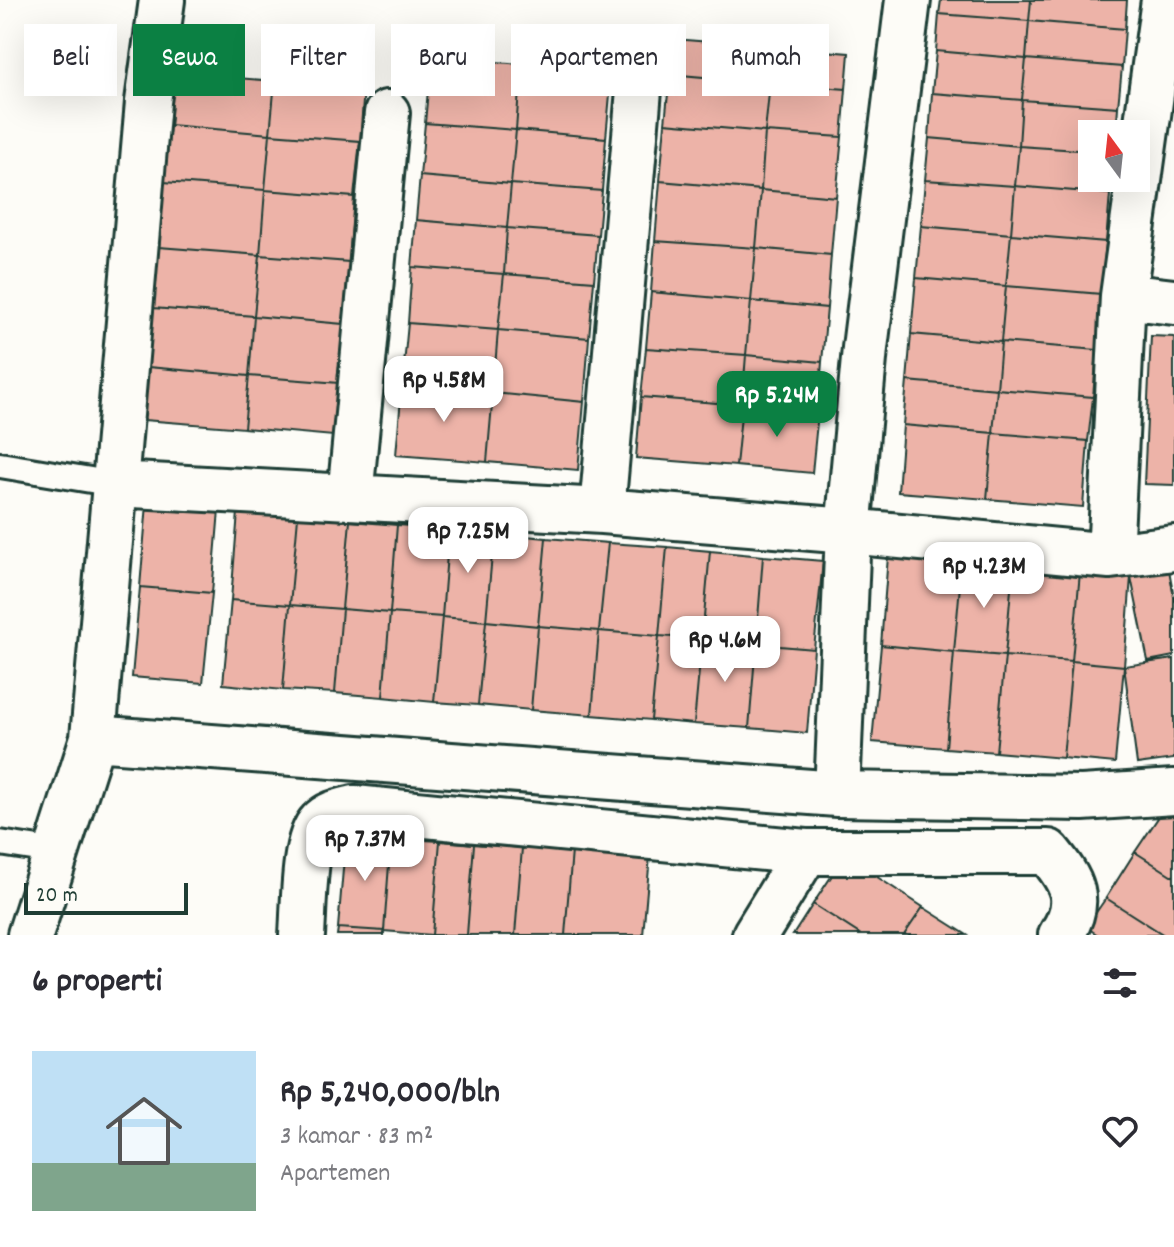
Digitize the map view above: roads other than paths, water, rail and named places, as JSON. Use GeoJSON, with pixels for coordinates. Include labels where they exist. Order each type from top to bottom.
{"type":"FeatureCollection","features":[{"type":"Feature","properties":{"kind":"street"},"geometry":{"type":"LineString","coordinates":[[30,935],[93,738],[148,102],[162,0]]}},
{"type":"Feature","properties":{"kind":"street"},"geometry":{"type":"LineString","coordinates":[[837,794],[848,531],[865,348],[908,0]]}},
{"type":"Feature","properties":{"kind":"street"},"geometry":{"type":"LineString","coordinates":[[1110,556],[1123,296],[1165,54],[1164,0]]}},
{"type":"Feature","properties":{"kind":"street"},"geometry":{"type":"LineString","coordinates":[[602,511],[638,96]]}},
{"type":"Feature","properties":{"kind":"street"},"geometry":{"type":"LineString","coordinates":[[350,497],[387,113]]}},
{"type":"Feature","properties":{"kind":"street"},"geometry":{"type":"LineString","coordinates":[[1123,296],[1174,302]]}},
{"type":"Feature","properties":{"kind":"street"},"geometry":{"type":"LineString","coordinates":[[115,484],[602,511],[1110,556],[1174,548]]}},
{"type":"Feature","properties":{"kind":"street"},"geometry":{"type":"LineString","coordinates":[[93,738],[837,794],[1082,798],[1174,792]]}},
{"type":"Feature","properties":{"kind":"street"},"geometry":{"type":"LineString","coordinates":[[302,935],[306,859],[318,824],[333,813],[354,808],[806,852],[1048,852],[1065,874],[1075,898],[1061,935]]}},
{"type":"Feature","properties":{"kind":"street"},"geometry":{"type":"LineString","coordinates":[[755,935],[806,852]]}},
{"type":"Feature","properties":{"kind":"lane"},"geometry":{"type":"LineString","coordinates":[[0,465],[115,484]]}},
{"type":"Feature","properties":{"kind":"lane"},"geometry":{"type":"LineString","coordinates":[[0,843],[58,852]]}}]}
